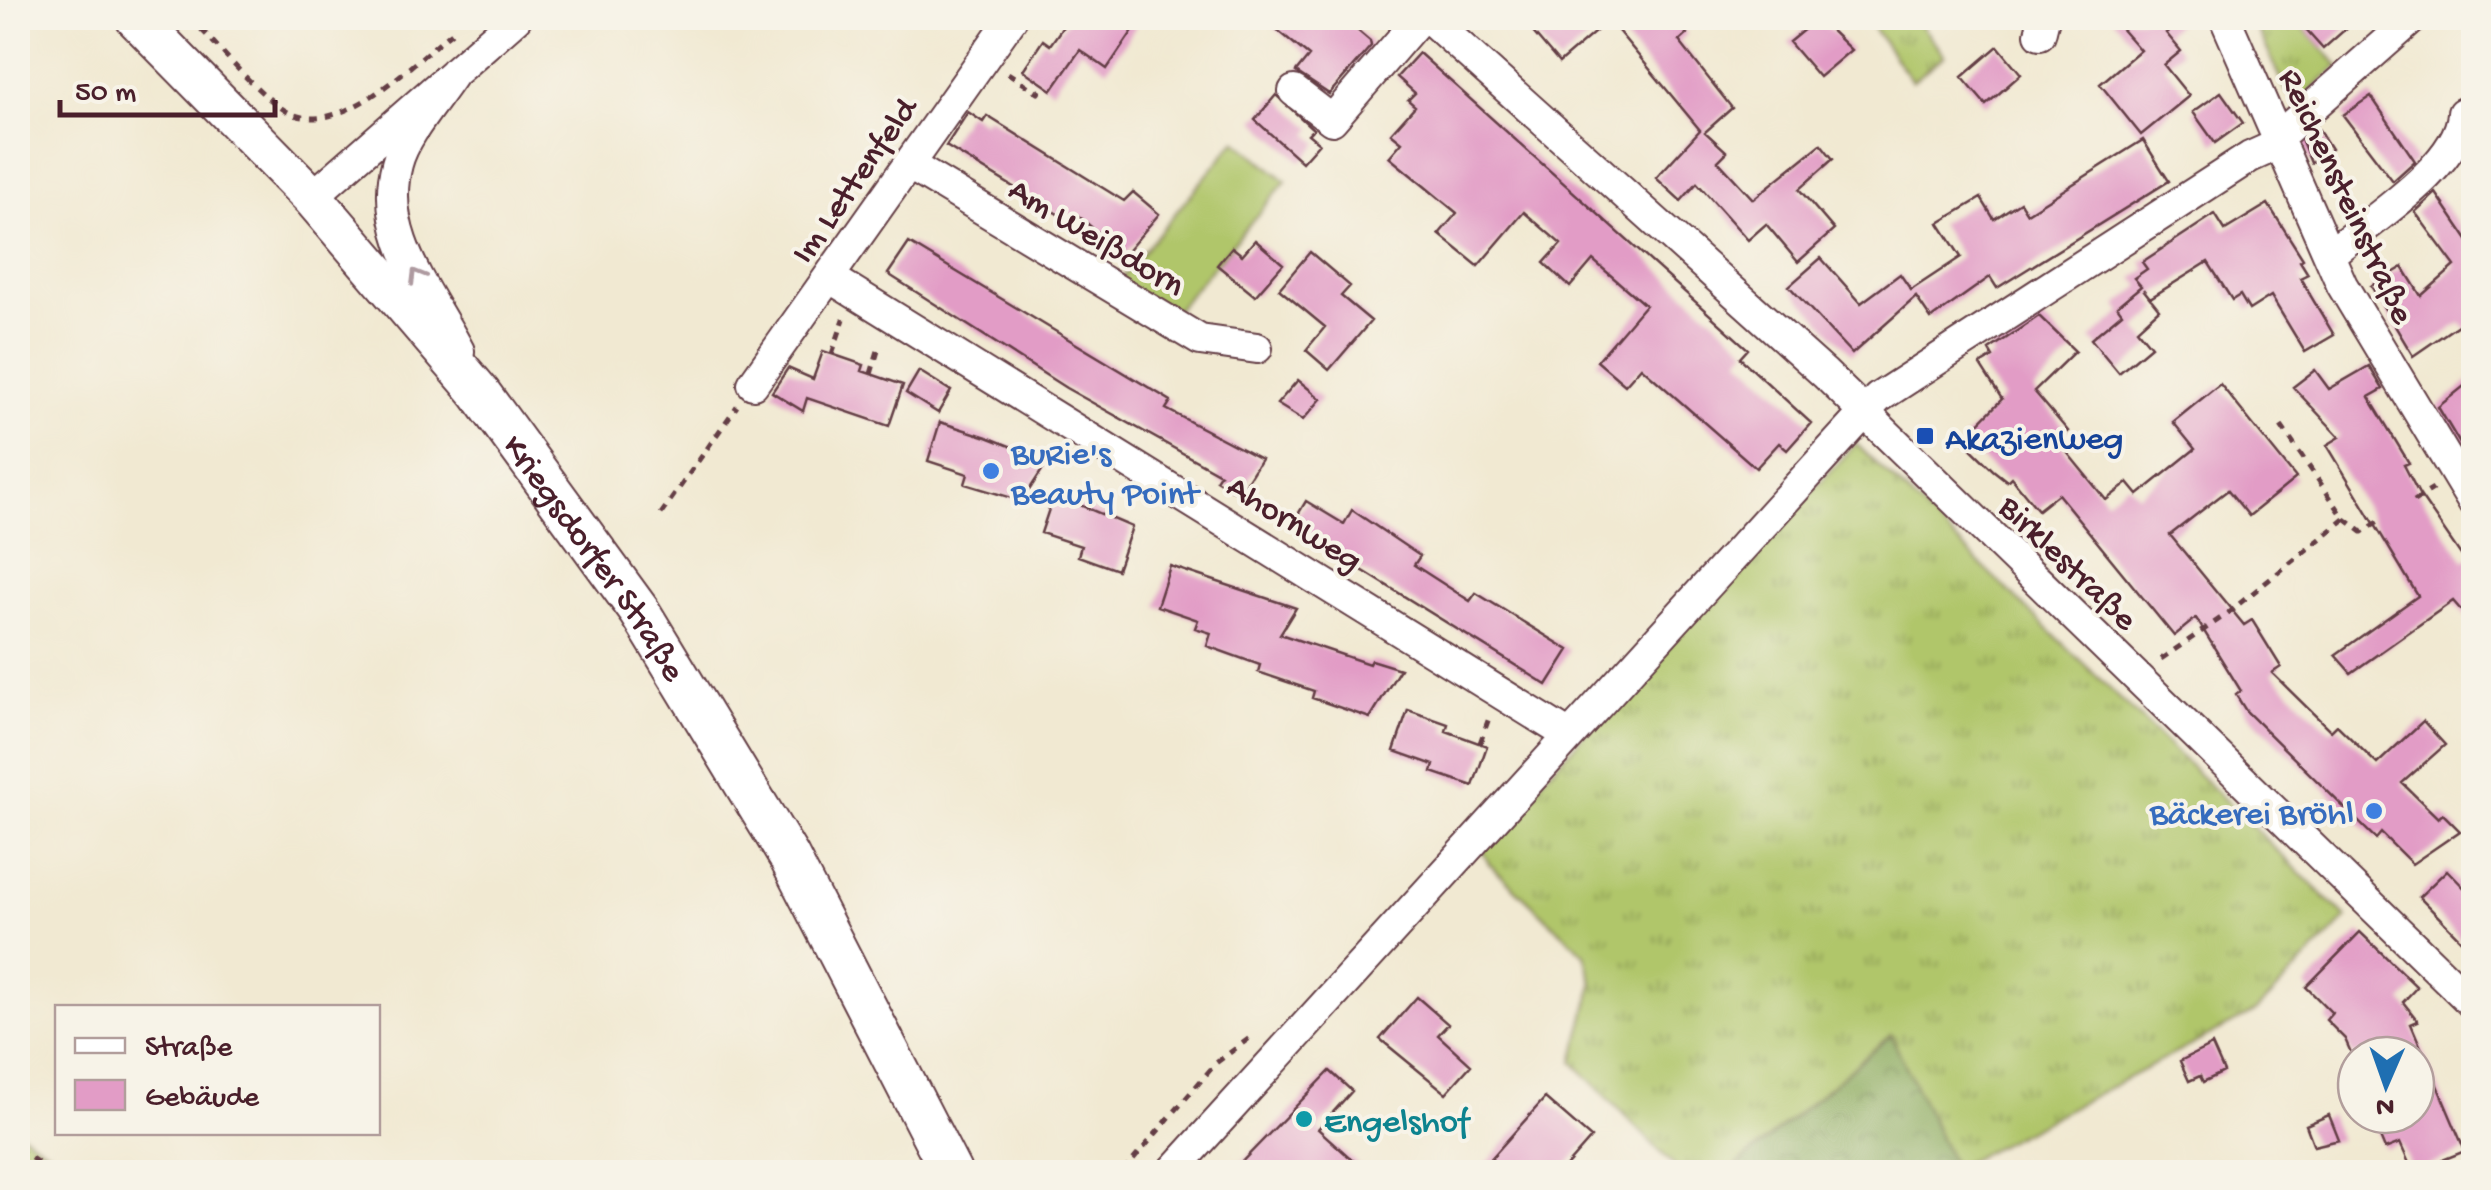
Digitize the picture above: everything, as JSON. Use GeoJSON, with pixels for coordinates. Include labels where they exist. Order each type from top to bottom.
{"type":"FeatureCollection","features":[{"type":"Feature","properties":{"kind":"main road","name":"Kriegsdorfer Straße"},"geometry":{"type":"LineString","coordinates":[[136,18],[312,197],[480,393],[640,612],[779,840],[912,1090],[951,1172]]}},
{"type":"Feature","properties":{"kind":"street"},"geometry":{"type":"LineString","coordinates":[[312,197],[516,18]]}},
{"type":"Feature","properties":{"kind":"street","name":"Im Lettenfeld"},"geometry":{"type":"LineString","coordinates":[[753,384],[1012,18]]}},
{"type":"Feature","properties":{"kind":"street"},"geometry":{"type":"LineString","coordinates":[[1294,90],[1332,120],[1420,18]]}},
{"type":"Feature","properties":{"kind":"street","name":"Birklestraße"},"geometry":{"type":"LineString","coordinates":[[1429,18],[1862,412],[2474,1006]]}},
{"type":"Feature","properties":{"kind":"street","name":"Reichensteinstraße"},"geometry":{"type":"LineString","coordinates":[[2225,18],[2351,301],[2474,504]]}},
{"type":"Feature","properties":{"kind":"street"},"geometry":{"type":"LineString","coordinates":[[1172,1172],[1862,412],[2278,141],[2413,18]]}},
{"type":"Feature","properties":{"kind":"street"},"geometry":{"type":"LineString","coordinates":[[454,72],[397,162],[394,224],[402,250],[480,393]]}},
{"type":"Feature","properties":{"kind":"street"},"geometry":{"type":"LineString","coordinates":[[2329,255],[2434,168],[2457,140],[2464,113]]}},
{"type":"Feature","properties":{"kind":"street","name":"Am Weißdorn"},"geometry":{"type":"LineString","coordinates":[[908,164],[1200,340],[1257,348]]}},
{"type":"Feature","properties":{"kind":"street","name":"Ahornweg"},"geometry":{"type":"LineString","coordinates":[[829,277],[1568,735]]}},
{"type":"Feature","properties":{"kind":"path"},"geometry":{"type":"LineString","coordinates":[[190,18],[285,110],[320,120],[354,107],[456,29]]}},
{"type":"Feature","properties":{"kind":"path"},"geometry":{"type":"LineString","coordinates":[[984,57],[1038,93],[1044,84]]}},
{"type":"Feature","properties":{"kind":"path"},"geometry":{"type":"LineString","coordinates":[[661,514],[753,384]]}},
{"type":"Feature","properties":{"kind":"path"},"geometry":{"type":"LineString","coordinates":[[2277,420],[2345,519],[2362,532],[2382,520]]}},
{"type":"Feature","properties":{"kind":"path"},"geometry":{"type":"LineString","coordinates":[[2135,677],[2224,616],[2345,519]]}},
{"type":"Feature","properties":{"kind":"path"},"geometry":{"type":"LineString","coordinates":[[1124,1172],[1216,1063],[1266,1026]]}},
{"type":"Feature","properties":{"kind":"path"},"geometry":{"type":"LineString","coordinates":[[18,1149],[52,1172]]}},
{"type":"Feature","properties":{"kind":"path"},"geometry":{"type":"LineString","coordinates":[[33,1172],[39,1164]]}},
{"type":"Feature","properties":{"kind":"green space"},"geometry":{"type":"Polygon","coordinates":[[[1866,18],[1915,18],[1945,55],[1912,81],[1866,18]]]}},
{"type":"Feature","properties":{"kind":"green space"},"geometry":{"type":"Polygon","coordinates":[[[2294,18],[2339,66],[2304,97],[2288,93],[2253,20],[2294,18]]]}},
{"type":"Feature","properties":{"kind":"green space"},"geometry":{"type":"Polygon","coordinates":[[[1236,140],[1286,181],[1171,316],[1118,282],[1236,140]]]}},
{"type":"Feature","properties":{"kind":"green space"},"geometry":{"type":"Polygon","coordinates":[[[1856,444],[2347,918],[2257,1011],[1954,1168],[1890,1036],[1729,1172],[1680,1172],[1573,1062],[1593,984],[1585,954],[1489,864],[1480,846],[1856,444]]]}},
{"type":"Feature","properties":{"kind":"green space"},"geometry":{"type":"Polygon","coordinates":[[[1891,1035],[1956,1172],[1729,1172],[1891,1035]]]}},
{"type":"Feature","properties":{"kind":"green space"},"geometry":{"type":"Polygon","coordinates":[[[18,1131],[78,1172],[18,1172],[18,1131]]]}},
{"type":"Feature","properties":{"kind":"building"},"geometry":{"type":"Polygon","coordinates":[[[1069,18],[1123,18],[1136,26],[1107,69],[1080,50],[1052,90],[1023,70],[1043,40],[1050,45],[1069,18]]]}},
{"type":"Feature","properties":{"kind":"building"},"geometry":{"type":"Polygon","coordinates":[[[1263,18],[1343,18],[1371,46],[1329,94],[1296,72],[1309,56],[1263,18]]]}},
{"type":"Feature","properties":{"kind":"building"},"geometry":{"type":"Polygon","coordinates":[[[1546,18],[1673,18],[1687,34],[1679,41],[1732,108],[1705,132],[1727,152],[1718,161],[1753,199],[1821,144],[1833,159],[1799,189],[1834,230],[1798,262],[1766,224],[1748,240],[1697,183],[1681,201],[1656,178],[1700,130],[1609,20],[1559,63],[1531,30],[1546,18]]]}},
{"type":"Feature","properties":{"kind":"building"},"geometry":{"type":"Polygon","coordinates":[[[1818,18],[1851,50],[1819,77],[1789,42],[1818,18]]]}},
{"type":"Feature","properties":{"kind":"building"},"geometry":{"type":"Polygon","coordinates":[[[2112,18],[2184,18],[2166,33],[2181,51],[2164,65],[2189,96],[2141,135],[2100,84],[2140,50],[2112,18]]]}},
{"type":"Feature","properties":{"kind":"building"},"geometry":{"type":"Polygon","coordinates":[[[2320,18],[2358,18],[2323,49],[2306,30],[2320,18]]]}},
{"type":"Feature","properties":{"kind":"building"},"geometry":{"type":"Polygon","coordinates":[[[1998,46],[2021,74],[1986,105],[1962,77],[1998,46]]]}},
{"type":"Feature","properties":{"kind":"building"},"geometry":{"type":"Polygon","coordinates":[[[1419,53],[1748,349],[1740,358],[1811,423],[1787,450],[1779,443],[1756,468],[1641,367],[1625,385],[1597,361],[1645,305],[1593,260],[1570,287],[1544,263],[1561,244],[1524,212],[1478,266],[1439,234],[1457,213],[1389,157],[1402,142],[1391,133],[1415,106],[1408,100],[1415,93],[1397,77],[1419,53]]]}},
{"type":"Feature","properties":{"kind":"building"},"geometry":{"type":"Polygon","coordinates":[[[2221,92],[2243,123],[2215,143],[2193,112],[2221,92]]]}},
{"type":"Feature","properties":{"kind":"building"},"geometry":{"type":"Polygon","coordinates":[[[1276,95],[1313,129],[1308,134],[1319,143],[1302,162],[1255,120],[1276,95]]]}},
{"type":"Feature","properties":{"kind":"building"},"geometry":{"type":"Polygon","coordinates":[[[2371,96],[2415,161],[2393,181],[2343,115],[2371,96]]]}},
{"type":"Feature","properties":{"kind":"building"},"geometry":{"type":"Polygon","coordinates":[[[968,112],[983,122],[987,116],[1124,201],[1133,192],[1159,214],[1124,255],[1076,214],[1071,222],[946,146],[968,112]]]}},
{"type":"Feature","properties":{"kind":"building"},"geometry":{"type":"Polygon","coordinates":[[[2319,130],[2331,149],[2311,163],[2302,141],[2319,130]]]}},
{"type":"Feature","properties":{"kind":"building"},"geometry":{"type":"Polygon","coordinates":[[[2143,140],[2169,181],[1997,288],[1990,277],[1931,319],[1916,297],[1852,354],[1789,286],[1821,258],[1861,303],[1900,274],[1911,290],[1961,257],[1939,223],[1981,198],[1994,219],[2020,202],[2027,213],[2143,140]]]}},
{"type":"Feature","properties":{"kind":"building"},"geometry":{"type":"Polygon","coordinates":[[[2436,193],[2474,249],[2474,337],[2461,323],[2413,356],[2371,286],[2403,267],[2421,296],[2455,266],[2415,212],[2436,193]]]}},
{"type":"Feature","properties":{"kind":"building"},"geometry":{"type":"Polygon","coordinates":[[[2268,204],[2303,259],[2300,261],[2308,274],[2300,278],[2334,335],[2305,352],[2271,296],[2249,310],[2240,295],[2232,300],[2208,262],[2150,298],[2159,309],[2137,329],[2151,346],[2119,373],[2091,339],[2122,313],[2117,306],[2141,286],[2134,278],[2147,269],[2142,262],[2215,214],[2225,230],[2268,204]]]}},
{"type":"Feature","properties":{"kind":"building"},"geometry":{"type":"Polygon","coordinates":[[[1255,240],[1283,264],[1255,296],[1217,265],[1232,247],[1242,255],[1255,240]]]}},
{"type":"Feature","properties":{"kind":"building"},"geometry":{"type":"Polygon","coordinates":[[[909,243],[1171,401],[1166,409],[1261,459],[1239,494],[1216,480],[1220,474],[1066,388],[888,274],[909,243]]]}},
{"type":"Feature","properties":{"kind":"building"},"geometry":{"type":"Polygon","coordinates":[[[1310,252],[1350,286],[1341,296],[1371,321],[1329,370],[1306,350],[1325,327],[1279,289],[1310,252]]]}},
{"type":"Feature","properties":{"kind":"building"},"geometry":{"type":"Polygon","coordinates":[[[2039,316],[2075,351],[2034,391],[2068,431],[2057,440],[2106,500],[2128,483],[2138,495],[2195,449],[2173,422],[2220,384],[2296,478],[2249,516],[2228,490],[2170,535],[2244,625],[2252,620],[2281,667],[2272,673],[2331,731],[2337,725],[2377,764],[2423,721],[2445,745],[2402,783],[2438,818],[2443,814],[2460,831],[2412,864],[2381,833],[2376,839],[2246,711],[2236,695],[2241,691],[2196,618],[2174,636],[2058,494],[2038,510],[2011,477],[2007,481],[1962,440],[2002,399],[1980,365],[1993,357],[1989,350],[2039,316]]]}},
{"type":"Feature","properties":{"kind":"building"},"geometry":{"type":"Polygon","coordinates":[[[823,351],[864,365],[862,371],[903,385],[889,426],[807,398],[803,411],[772,392],[788,368],[813,379],[823,351]]]}},
{"type":"Feature","properties":{"kind":"building"},"geometry":{"type":"Polygon","coordinates":[[[2369,366],[2383,389],[2369,397],[2409,463],[2404,465],[2419,494],[2465,561],[2474,554],[2474,625],[2453,601],[2351,673],[2335,655],[2418,596],[2327,445],[2340,437],[2293,387],[2315,370],[2329,389],[2369,366]]]}},
{"type":"Feature","properties":{"kind":"building"},"geometry":{"type":"Polygon","coordinates":[[[919,371],[951,391],[938,413],[906,393],[919,371]]]}},
{"type":"Feature","properties":{"kind":"building"},"geometry":{"type":"Polygon","coordinates":[[[2474,378],[2474,467],[2438,407],[2474,378]]]}},
{"type":"Feature","properties":{"kind":"building"},"geometry":{"type":"Polygon","coordinates":[[[1298,380],[1321,399],[1303,420],[1277,404],[1298,380]]]}},
{"type":"Feature","properties":{"kind":"building"},"geometry":{"type":"Polygon","coordinates":[[[940,422],[1048,461],[1022,501],[965,484],[968,474],[928,461],[940,422]]]}},
{"type":"Feature","properties":{"kind":"building"},"geometry":{"type":"Polygon","coordinates":[[[1054,494],[1132,527],[1117,570],[1078,556],[1081,546],[1041,533],[1054,494]]]}},
{"type":"Feature","properties":{"kind":"building"},"geometry":{"type":"Polygon","coordinates":[[[1306,501],[1344,524],[1352,510],[1420,556],[1414,565],[1470,601],[1476,593],[1569,650],[1547,685],[1291,526],[1306,501]]]}},
{"type":"Feature","properties":{"kind":"building"},"geometry":{"type":"Polygon","coordinates":[[[1170,566],[1296,608],[1280,634],[1369,664],[1371,660],[1400,669],[1370,718],[1312,698],[1314,691],[1258,672],[1260,665],[1207,646],[1211,633],[1195,628],[1198,620],[1157,606],[1170,566]]]}},
{"type":"Feature","properties":{"kind":"building"},"geometry":{"type":"Polygon","coordinates":[[[1408,710],[1448,724],[1446,731],[1487,746],[1473,786],[1432,772],[1434,765],[1394,751],[1408,710]]]}},
{"type":"Feature","properties":{"kind":"building"},"geometry":{"type":"Polygon","coordinates":[[[2447,870],[2474,898],[2474,953],[2419,897],[2447,870]]]}},
{"type":"Feature","properties":{"kind":"building"},"geometry":{"type":"Polygon","coordinates":[[[2360,932],[2417,987],[2403,1002],[2418,1021],[2411,1024],[2416,1035],[2341,1035],[2326,1020],[2332,1013],[2306,987],[2360,932]]]}},
{"type":"Feature","properties":{"kind":"building"},"geometry":{"type":"Polygon","coordinates":[[[1417,997],[1448,1024],[1438,1035],[1471,1065],[1446,1093],[1380,1039],[1417,997]]]}},
{"type":"Feature","properties":{"kind":"building"},"geometry":{"type":"Polygon","coordinates":[[[2212,1045],[2224,1072],[2203,1082],[2200,1076],[2189,1081],[2180,1061],[2212,1045]]]}},
{"type":"Feature","properties":{"kind":"building","name":"Engelshof"},"geometry":{"type":"Polygon","coordinates":[[[1330,1071],[1352,1091],[1318,1129],[1366,1172],[1232,1172],[1330,1071]]]}},
{"type":"Feature","properties":{"kind":"building"},"geometry":{"type":"Polygon","coordinates":[[[2436,1083],[2465,1151],[2413,1172],[2400,1143],[2385,1149],[2379,1135],[2436,1135],[2436,1083]]]}},
{"type":"Feature","properties":{"kind":"building"},"geometry":{"type":"Polygon","coordinates":[[[1545,1098],[1591,1138],[1561,1172],[1479,1172],[1545,1098]]]}},
{"type":"Feature","properties":{"kind":"building"},"geometry":{"type":"Polygon","coordinates":[[[2329,1115],[2339,1140],[2314,1146],[2306,1125],[2329,1115]]]}},
{"type":"Feature","properties":{"kind":"place","name":"Akazienweg"},"geometry":{"type":"Point","coordinates":[1925,436]}},
{"type":"Feature","properties":{"kind":"place","name":"BuRie's Beauty Point"},"geometry":{"type":"Point","coordinates":[991,471]}},
{"type":"Feature","properties":{"kind":"place","name":"Bäckerei Bröhl"},"geometry":{"type":"Point","coordinates":[2374,811]}},
{"type":"Feature","properties":{"kind":"place","name":"Engelshof"},"geometry":{"type":"Point","coordinates":[1304,1119]}}]}
